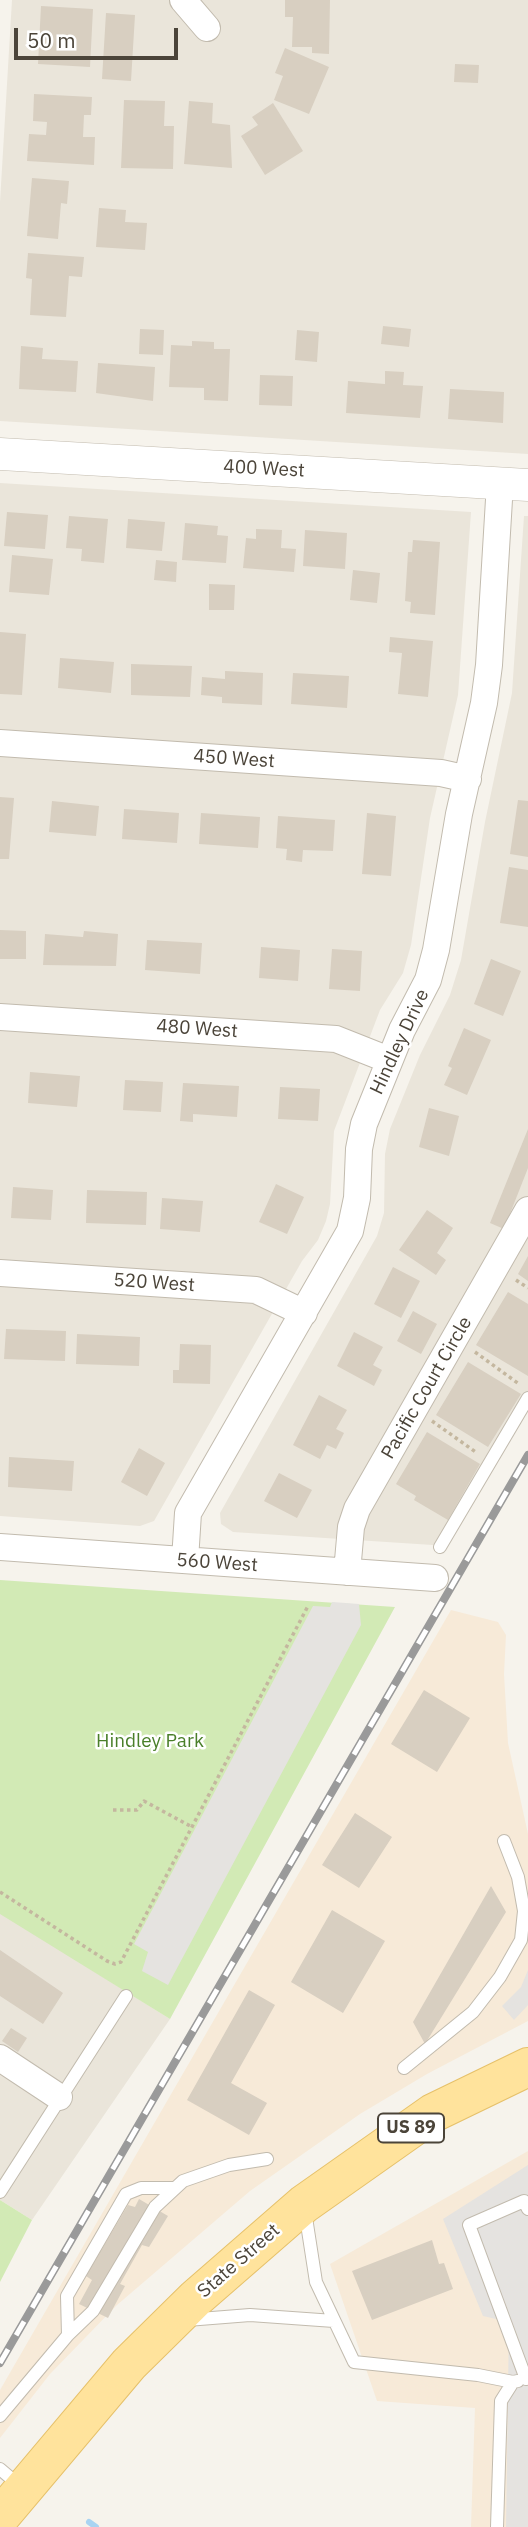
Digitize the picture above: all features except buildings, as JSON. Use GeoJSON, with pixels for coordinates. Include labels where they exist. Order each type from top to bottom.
{"type":"FeatureCollection","features":[{"type":"Feature","properties":{"kind":"main road","name":"State Street"},"geometry":{"type":"LineString","coordinates":[[0,2517],[12,2478],[173,2321],[304,2204],[433,2113],[528,2067]]}},
{"type":"Feature","properties":{"kind":"street"},"geometry":{"type":"LineString","coordinates":[[183,0],[207,28]]}},
{"type":"Feature","properties":{"kind":"street","name":"400 West"},"geometry":{"type":"LineString","coordinates":[[0,454],[514,484]]}},
{"type":"Feature","properties":{"kind":"street","name":"Hindley Drive"},"geometry":{"type":"LineString","coordinates":[[185,1560],[188,1513],[350,1231],[358,1198],[359,1149],[363,1124],[389,1060],[428,980],[489,665],[514,484]]}},
{"type":"Feature","properties":{"kind":"street","name":"450 West"},"geometry":{"type":"LineString","coordinates":[[0,743],[441,773],[468,779]]}},
{"type":"Feature","properties":{"kind":"street","name":"480 West"},"geometry":{"type":"LineString","coordinates":[[0,1017],[336,1039],[389,1060]]}},
{"type":"Feature","properties":{"kind":"street","name":"Pacific Court Circle"},"geometry":{"type":"LineString","coordinates":[[347,1572],[351,1527],[357,1509],[528,1210]]}},
{"type":"Feature","properties":{"kind":"street","name":"520 West"},"geometry":{"type":"LineString","coordinates":[[0,1273],[256,1290],[304,1313]]}},
{"type":"Feature","properties":{"kind":"street","name":"560 West"},"geometry":{"type":"LineString","coordinates":[[0,1547],[435,1577]]}},
{"type":"Feature","properties":{"kind":"street"},"geometry":{"type":"LineString","coordinates":[[0,2058],[59,2097]]}},
{"type":"Feature","properties":{"kind":"lane"},"geometry":{"type":"LineString","coordinates":[[440,1548],[528,1398]]}},
{"type":"Feature","properties":{"kind":"lane"},"geometry":{"type":"LineString","coordinates":[[404,2068],[473,2012],[500,1978],[521,1940],[523,1910],[518,1877],[504,1841]]}},
{"type":"Feature","properties":{"kind":"lane"},"geometry":{"type":"LineString","coordinates":[[0,2192],[126,1996]]}},
{"type":"Feature","properties":{"kind":"lane"},"geometry":{"type":"LineString","coordinates":[[0,2416],[68,2335],[93,2311],[155,2207],[183,2181],[229,2165],[267,2159]]}},
{"type":"Feature","properties":{"kind":"lane"},"geometry":{"type":"LineString","coordinates":[[68,2335],[67,2296],[126,2194],[141,2189],[175,2188]]}},
{"type":"Feature","properties":{"kind":"lane"},"geometry":{"type":"LineString","coordinates":[[522,2380],[469,2225],[524,2201],[528,2209]]}},
{"type":"Feature","properties":{"kind":"lane"},"geometry":{"type":"LineString","coordinates":[[304,2204],[316,2282],[354,2362],[522,2380]]}},
{"type":"Feature","properties":{"kind":"lane"},"geometry":{"type":"LineString","coordinates":[[173,2321],[250,2315],[334,2321]]}},
{"type":"Feature","properties":{"kind":"lane"},"geometry":{"type":"LineString","coordinates":[[497,2527],[502,2400],[522,2380]]}},
{"type":"Feature","properties":{"kind":"path"},"geometry":{"type":"LineString","coordinates":[[512,1277],[528,1288]]}},
{"type":"Feature","properties":{"kind":"path"},"geometry":{"type":"LineString","coordinates":[[470,1350],[528,1390]]}},
{"type":"Feature","properties":{"kind":"path"},"geometry":{"type":"LineString","coordinates":[[429,1419],[491,1462]]}},
{"type":"Feature","properties":{"kind":"path"},"geometry":{"type":"LineString","coordinates":[[0,1900],[2,1893],[115,1964],[121,1962],[308,1606]]}},
{"type":"Feature","properties":{"kind":"path"},"geometry":{"type":"LineString","coordinates":[[113,1810],[137,1810],[144,1801],[192,1828]]}},
{"type":"Feature","properties":{"kind":"shaded area"},"geometry":{"type":"Polygon","coordinates":[[[12,0],[528,0],[528,454],[0,421],[0,202],[12,0]]]}},
{"type":"Feature","properties":{"kind":"shaded area"},"geometry":{"type":"Polygon","coordinates":[[[0,483],[471,512],[458,695],[430,818],[411,945],[403,973],[380,1010],[334,1131],[330,1204],[326,1221],[318,1240],[302,1261],[154,1521],[140,1526],[0,1516],[0,483]]]}},
{"type":"Feature","properties":{"kind":"shaded area"},"geometry":{"type":"Polygon","coordinates":[[[524,516],[528,516],[528,1410],[448,1546],[233,1532],[221,1524],[220,1513],[377,1236],[384,1213],[385,1154],[390,1129],[420,1055],[450,995],[461,960],[485,822],[512,693],[524,516]]]}},
{"type":"Feature","properties":{"kind":"shaded area"},"geometry":{"type":"Polygon","coordinates":[[[332,1602],[359,1604],[361,1625],[168,1985],[142,1971],[148,1952],[134,1944],[313,1606],[330,1607],[332,1602]]]}},
{"type":"Feature","properties":{"kind":"shaded area"},"geometry":{"type":"Polygon","coordinates":[[[451,1610],[498,1622],[506,1635],[504,1674],[508,1743],[528,1834],[528,2021],[427,2074],[360,2114],[250,2191],[117,2305],[50,2374],[0,2438],[0,2390],[451,1610]]]}},
{"type":"Feature","properties":{"kind":"shaded area"},"geometry":{"type":"Polygon","coordinates":[[[0,1912],[170,2019],[32,2220],[0,2200],[0,1912]]]}},
{"type":"Feature","properties":{"kind":"shaded area"},"geometry":{"type":"Polygon","coordinates":[[[528,1970],[528,2005],[514,2020],[502,2006],[521,1987],[528,1970]]]}},
{"type":"Feature","properties":{"kind":"shaded area"},"geometry":{"type":"Polygon","coordinates":[[[528,2151],[528,2527],[471,2527],[475,2408],[377,2401],[330,2264],[528,2151]]]}},
{"type":"Feature","properties":{"kind":"shaded area"},"geometry":{"type":"Polygon","coordinates":[[[528,2165],[528,2527],[506,2527],[509,2322],[483,2316],[443,2219],[528,2165]]]}},
{"type":"Feature","properties":{"kind":"green space","name":"Hindley Park"},"geometry":{"type":"Polygon","coordinates":[[[0,1580],[395,1607],[170,2019],[0,1914],[0,1580]]]}},
{"type":"Feature","properties":{"kind":"green space"},"geometry":{"type":"Polygon","coordinates":[[[0,2200],[32,2220],[0,2282],[0,2200]]]}},
{"type":"Feature","properties":{"kind":"waterway"},"geometry":{"type":"LineString","coordinates":[[89,2522],[96,2527]]}},
{"type":"Feature","properties":{"kind":"railway"},"geometry":{"type":"LineString","coordinates":[[0,2363],[528,1455]]}}]}
